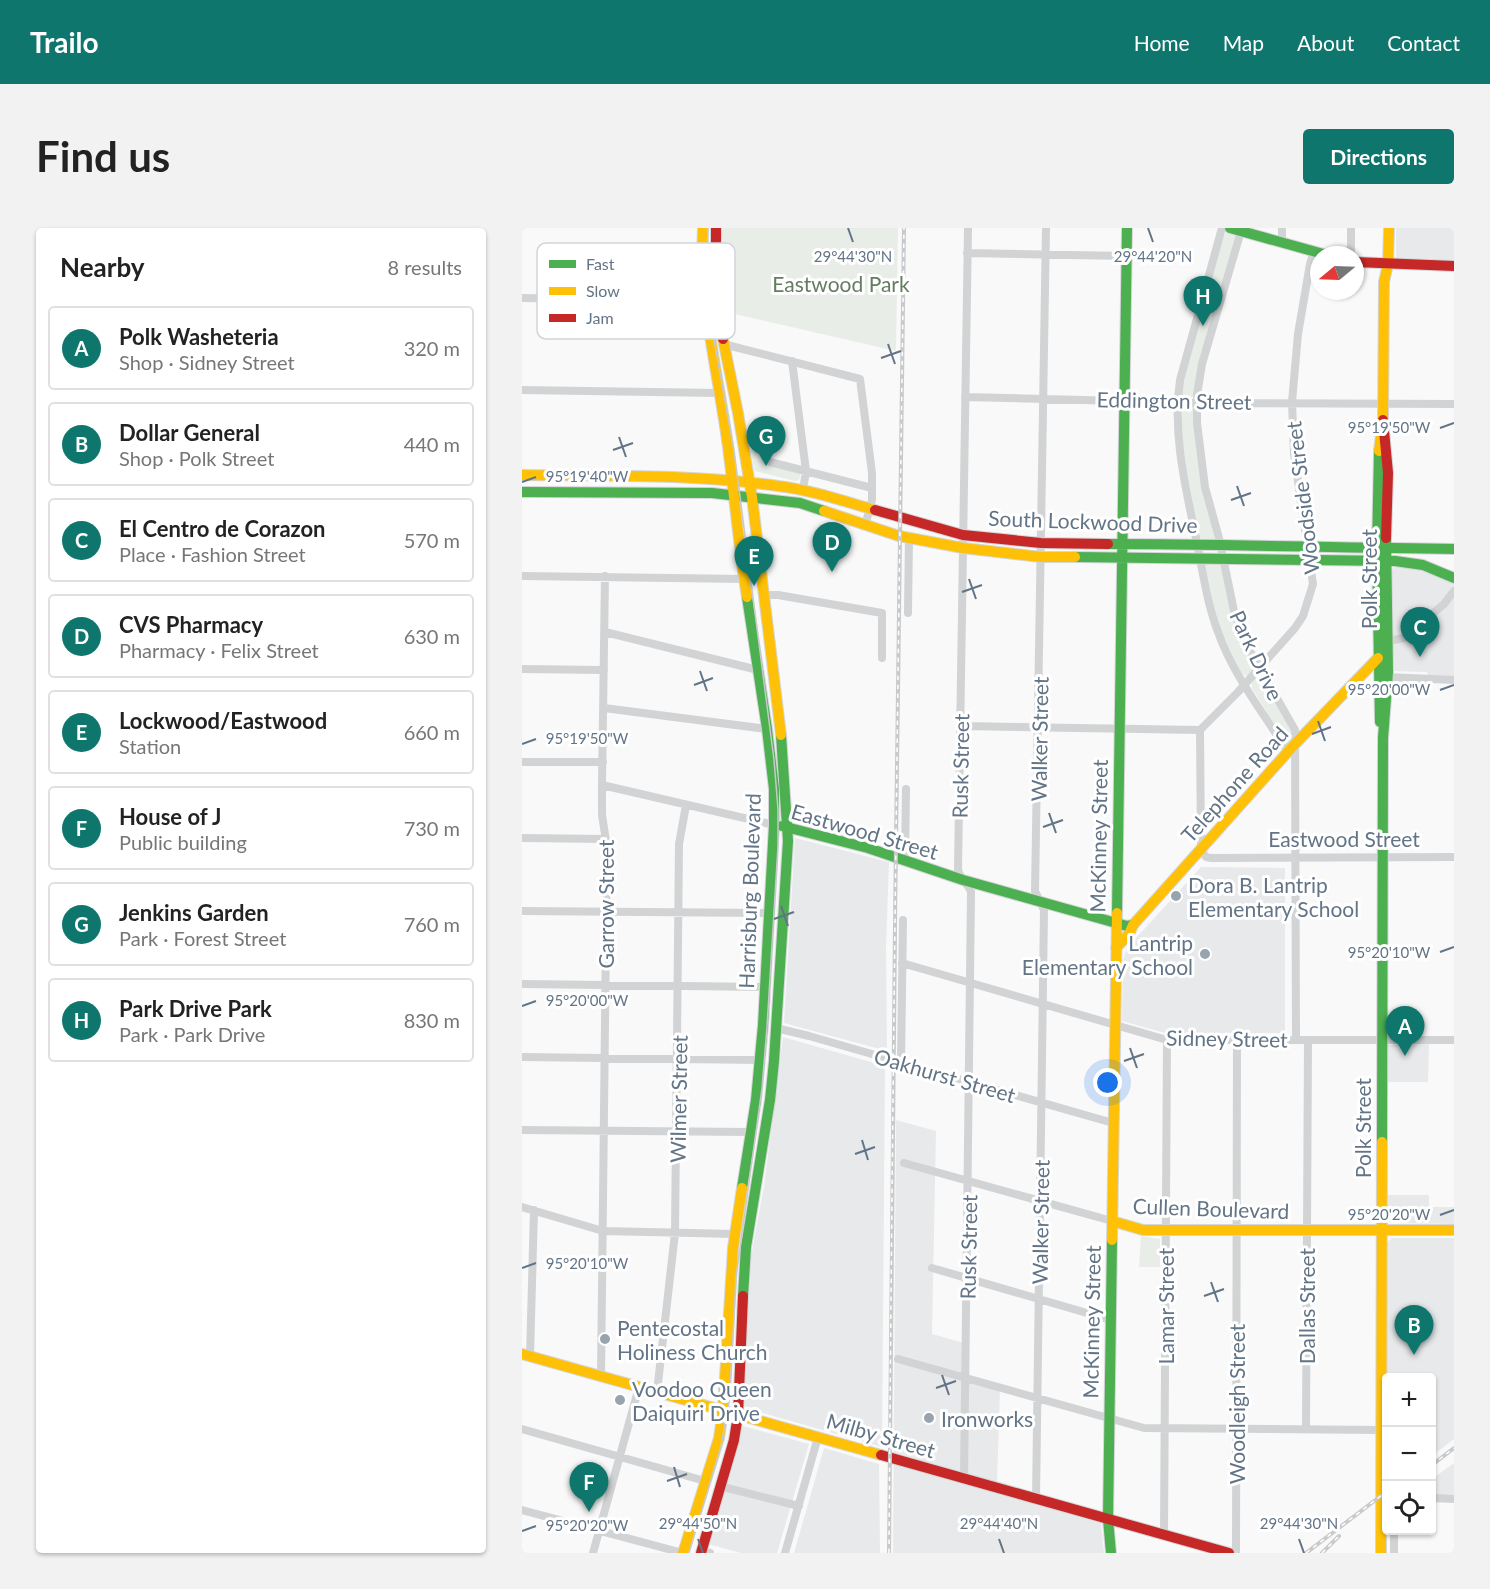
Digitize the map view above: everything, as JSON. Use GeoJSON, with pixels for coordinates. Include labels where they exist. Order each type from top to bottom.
{"type":"FeatureCollection","features":[{"type":"Feature","properties":{"kind":"main road","name":"Harrisburg Boulevard"},"geometry":{"type":"LineString","coordinates":[[702,243],[703,228]]}},
{"type":"Feature","properties":{"kind":"main road","name":"McKinney Street"},"geometry":{"type":"LineString","coordinates":[[1111,1553],[1108,1519],[1109,1416],[1127,228]]}},
{"type":"Feature","properties":{"kind":"main road","name":"Polk Street"},"geometry":{"type":"LineString","coordinates":[[1381,1553],[1383,738],[1378,708],[1383,677],[1382,548],[1388,447],[1383,420],[1384,282],[1388,264],[1389,228]]}},
{"type":"Feature","properties":{"kind":"main road"},"geometry":{"type":"LineString","coordinates":[[1235,230],[1310,250]]}},
{"type":"Feature","properties":{"kind":"main road"},"geometry":{"type":"LineString","coordinates":[[1364,263],[1454,266]]}},
{"type":"Feature","properties":{"kind":"main road","name":"Harrisburg Boulevard"},"geometry":{"type":"LineString","coordinates":[[683,1553],[719,1438],[723,1410],[727,1375],[728,1304],[735,1234],[760,1060],[774,825],[774,789],[767,729],[744,579],[733,481],[710,339]]}},
{"type":"Feature","properties":{"kind":"main road","name":"Harrisburg Boulevard"},"geometry":{"type":"LineString","coordinates":[[704,1552],[719,1486],[734,1440],[738,1414],[746,1247],[770,1100],[788,828],[784,758],[752,497],[722,339]]}},
{"type":"Feature","properties":{"kind":"main road","name":"South Lockwood Drive"},"geometry":{"type":"LineString","coordinates":[[522,475],[645,476],[750,483],[803,490],[963,535],[1041,543],[1454,549]]}},
{"type":"Feature","properties":{"kind":"main road"},"geometry":{"type":"LineString","coordinates":[[645,476],[646,493]]}},
{"type":"Feature","properties":{"kind":"main road"},"geometry":{"type":"LineString","coordinates":[[559,477],[559,491]]}},
{"type":"Feature","properties":{"kind":"main road","name":"South Lockwood Drive"},"geometry":{"type":"LineString","coordinates":[[522,492],[735,495],[800,503],[865,526],[963,548],[1041,556],[1395,561],[1423,565],[1454,578]]}},
{"type":"Feature","properties":{"kind":"main road","name":"Polk Street"},"geometry":{"type":"LineString","coordinates":[[1383,642],[1378,658],[1383,677]]}},
{"type":"Feature","properties":{"kind":"main road","name":"Telephone Road"},"geometry":{"type":"LineString","coordinates":[[1116,948],[1130,934],[1133,925],[1293,745],[1378,658]]}},
{"type":"Feature","properties":{"kind":"main road"},"geometry":{"type":"LineString","coordinates":[[1359,679],[1368,676],[1383,677]]}},
{"type":"Feature","properties":{"kind":"main road","name":"Eastwood Street"},"geometry":{"type":"LineString","coordinates":[[774,825],[868,848],[963,880],[1116,923]]}},
{"type":"Feature","properties":{"kind":"main road"},"geometry":{"type":"LineString","coordinates":[[1116,923],[1133,925]]}},
{"type":"Feature","properties":{"kind":"main road","name":"Cullen Boulevard"},"geometry":{"type":"LineString","coordinates":[[1112,1221],[1143,1230],[1454,1230]]}},
{"type":"Feature","properties":{"kind":"main road","name":"Milby Street"},"geometry":{"type":"LineString","coordinates":[[526,1355],[1229,1553]]}},
{"type":"Feature","properties":{"kind":"street","name":"Rusk Street"},"geometry":{"type":"LineString","coordinates":[[964,1479],[971,892],[958,869],[968,228]]}},
{"type":"Feature","properties":{"kind":"street","name":"Walker Street"},"geometry":{"type":"LineString","coordinates":[[1036,1499],[1044,910],[1035,891],[1046,228]]}},
{"type":"Feature","properties":{"kind":"street","name":"Park Drive"},"geometry":{"type":"LineString","coordinates":[[1222,228],[1181,372],[1176,401],[1178,439],[1205,589],[1217,631],[1245,685],[1284,746],[1293,745],[1295,730],[1242,633],[1234,610],[1202,465],[1197,403],[1202,364],[1235,230]]}},
{"type":"Feature","properties":{"kind":"street"},"geometry":{"type":"LineString","coordinates":[[1282,228],[1282,242]]}},
{"type":"Feature","properties":{"kind":"street"},"geometry":{"type":"LineString","coordinates":[[1351,228],[1351,246]]}},
{"type":"Feature","properties":{"kind":"street"},"geometry":{"type":"LineString","coordinates":[[967,253],[1126,256]]}},
{"type":"Feature","properties":{"kind":"street","name":"Woodside Street"},"geometry":{"type":"LineString","coordinates":[[1200,730],[1287,638],[1302,616],[1313,584],[1294,454],[1292,402],[1299,326],[1310,264]]}},
{"type":"Feature","properties":{"kind":"street"},"geometry":{"type":"LineString","coordinates":[[522,298],[537,298]]}},
{"type":"Feature","properties":{"kind":"street"},"geometry":{"type":"LineString","coordinates":[[723,344],[860,379],[872,488],[870,510],[865,526]]}},
{"type":"Feature","properties":{"kind":"street"},"geometry":{"type":"LineString","coordinates":[[792,361],[806,471],[803,490]]}},
{"type":"Feature","properties":{"kind":"street"},"geometry":{"type":"LineString","coordinates":[[522,390],[718,393]]}},
{"type":"Feature","properties":{"kind":"street","name":"Eddington Street"},"geometry":{"type":"LineString","coordinates":[[966,397],[1197,403],[1454,404]]}},
{"type":"Feature","properties":{"kind":"street"},"geometry":{"type":"LineString","coordinates":[[770,462],[872,488]]}},
{"type":"Feature","properties":{"kind":"street"},"geometry":{"type":"LineString","coordinates":[[908,613],[909,537]]}},
{"type":"Feature","properties":{"kind":"street"},"geometry":{"type":"LineString","coordinates":[[522,576],[744,579]]}},
{"type":"Feature","properties":{"kind":"street","name":"Garrow Street"},"geometry":{"type":"LineString","coordinates":[[601,1376],[606,912],[606,839],[602,815],[605,576]]}},
{"type":"Feature","properties":{"kind":"street"},"geometry":{"type":"LineString","coordinates":[[1383,642],[1404,638],[1444,604],[1454,591]]}},
{"type":"Feature","properties":{"kind":"street"},"geometry":{"type":"LineString","coordinates":[[763,595],[778,595],[882,613],[882,658]]}},
{"type":"Feature","properties":{"kind":"street"},"geometry":{"type":"LineString","coordinates":[[605,632],[758,670]]}},
{"type":"Feature","properties":{"kind":"street"},"geometry":{"type":"LineString","coordinates":[[522,669],[604,670]]}},
{"type":"Feature","properties":{"kind":"street"},"geometry":{"type":"LineString","coordinates":[[1383,677],[1454,680]]}},
{"type":"Feature","properties":{"kind":"street"},"geometry":{"type":"LineString","coordinates":[[604,708],[767,729]]}},
{"type":"Feature","properties":{"kind":"street"},"geometry":{"type":"LineString","coordinates":[[961,726],[1200,730],[1201,850]]}},
{"type":"Feature","properties":{"kind":"street"},"geometry":{"type":"LineString","coordinates":[[1293,745],[1296,1040]]}},
{"type":"Feature","properties":{"kind":"street"},"geometry":{"type":"LineString","coordinates":[[522,762],[603,762]]}},
{"type":"Feature","properties":{"kind":"street","name":"Eastwood Street"},"geometry":{"type":"LineString","coordinates":[[602,785],[774,825]]}},
{"type":"Feature","properties":{"kind":"street"},"geometry":{"type":"LineString","coordinates":[[905,860],[906,789]]}},
{"type":"Feature","properties":{"kind":"street","name":"Wilmer Street"},"geometry":{"type":"LineString","coordinates":[[657,1392],[675,1233],[679,844],[686,806]]}},
{"type":"Feature","properties":{"kind":"street"},"geometry":{"type":"LineString","coordinates":[[522,838],[606,839]]}},
{"type":"Feature","properties":{"kind":"street","name":"Eastwood Street"},"geometry":{"type":"LineString","coordinates":[[1201,850],[1211,858],[1454,857]]}},
{"type":"Feature","properties":{"kind":"street"},"geometry":{"type":"LineString","coordinates":[[522,911],[769,914]]}},
{"type":"Feature","properties":{"kind":"street"},"geometry":{"type":"LineString","coordinates":[[901,1062],[903,920]]}},
{"type":"Feature","properties":{"kind":"street","name":"Sidney Street"},"geometry":{"type":"LineString","coordinates":[[902,963],[1167,1040],[1454,1040]]}},
{"type":"Feature","properties":{"kind":"street"},"geometry":{"type":"LineString","coordinates":[[522,984],[765,987]]}},
{"type":"Feature","properties":{"kind":"street","name":"Oakhurst Street"},"geometry":{"type":"LineString","coordinates":[[776,1028],[1113,1123]]}},
{"type":"Feature","properties":{"kind":"street","name":"Lamar Street"},"geometry":{"type":"LineString","coordinates":[[1164,1535],[1167,1040]]}},
{"type":"Feature","properties":{"kind":"street","name":"Woodleigh Street"},"geometry":{"type":"LineString","coordinates":[[1236,1553],[1237,1040]]}},
{"type":"Feature","properties":{"kind":"street","name":"Dallas Street"},"geometry":{"type":"LineString","coordinates":[[1306,1428],[1308,1040]]}},
{"type":"Feature","properties":{"kind":"street"},"geometry":{"type":"LineString","coordinates":[[522,1057],[760,1060]]}},
{"type":"Feature","properties":{"kind":"street"},"geometry":{"type":"LineString","coordinates":[[522,1130],[751,1132]]}},
{"type":"Feature","properties":{"kind":"street","name":"Cullen Boulevard"},"geometry":{"type":"LineString","coordinates":[[904,1162],[1112,1221]]}},
{"type":"Feature","properties":{"kind":"street"},"geometry":{"type":"LineString","coordinates":[[522,1207],[603,1231],[735,1234]]}},
{"type":"Feature","properties":{"kind":"street"},"geometry":{"type":"LineString","coordinates":[[526,1355],[534,1210]]}},
{"type":"Feature","properties":{"kind":"street"},"geometry":{"type":"LineString","coordinates":[[932,1268],[1111,1320]]}},
{"type":"Feature","properties":{"kind":"street"},"geometry":{"type":"LineString","coordinates":[[898,1359],[1109,1416],[1144,1428],[1381,1430]]}},
{"type":"Feature","properties":{"kind":"street"},"geometry":{"type":"LineString","coordinates":[[592,1553],[639,1387]]}},
{"type":"Feature","properties":{"kind":"street"},"geometry":{"type":"LineString","coordinates":[[522,1429],[705,1481]]}},
{"type":"Feature","properties":{"kind":"street"},"geometry":{"type":"LineString","coordinates":[[785,1553],[818,1437]]}},
{"type":"Feature","properties":{"kind":"street"},"geometry":{"type":"LineString","coordinates":[[719,1486],[799,1506]]}},
{"type":"Feature","properties":{"kind":"street"},"geometry":{"type":"LineString","coordinates":[[1436,1498],[1454,1498]]}},
{"type":"Feature","properties":{"kind":"street"},"geometry":{"type":"LineString","coordinates":[[522,1510],[683,1553]]}},
{"type":"Feature","properties":{"kind":"street"},"geometry":{"type":"LineString","coordinates":[[1394,1535],[1394,1553]]}},
{"type":"Feature","properties":{"kind":"shaded area"},"geometry":{"type":"Polygon","coordinates":[[[1396,228],[1454,228],[1454,263],[1396,259],[1396,228]]]}},
{"type":"Feature","properties":{"kind":"shaded area"},"geometry":{"type":"Polygon","coordinates":[[[1395,566],[1422,570],[1454,584],[1454,678],[1428,678],[1427,672],[1393,671],[1391,573],[1395,566]]]}},
{"type":"Feature","properties":{"kind":"shaded area"},"geometry":{"type":"Polygon","coordinates":[[[795,838],[889,862],[886,946],[887,1051],[784,1023],[795,838]]]}},
{"type":"Feature","properties":{"kind":"shaded area","name":"Lantrip Elementary School"},"geometry":{"type":"Polygon","coordinates":[[[1201,867],[1285,868],[1285,1033],[1165,1033],[1122,1021],[1123,960],[1127,948],[1201,867]]]}},
{"type":"Feature","properties":{"kind":"shaded area"},"geometry":{"type":"Polygon","coordinates":[[[783,1037],[885,1066],[882,1447],[749,1409],[743,1404],[751,1257],[764,1186],[783,1037]]]}},
{"type":"Feature","properties":{"kind":"shaded area"},"geometry":{"type":"Polygon","coordinates":[[[1429,1044],[1428,1082],[1386,1082],[1387,1045],[1429,1044]]]}},
{"type":"Feature","properties":{"kind":"shaded area"},"geometry":{"type":"Polygon","coordinates":[[[896,1120],[936,1131],[932,1334],[964,1343],[963,1379],[1000,1389],[997,1482],[897,1453],[896,1464],[1101,1523],[1104,1553],[893,1553],[896,1120]]]}},
{"type":"Feature","properties":{"kind":"shaded area"},"geometry":{"type":"Polygon","coordinates":[[[1386,1195],[1429,1195],[1429,1207],[1454,1207],[1454,1224],[1390,1223],[1387,1217],[1386,1195]]]}},
{"type":"Feature","properties":{"kind":"shaded area"},"geometry":{"type":"Polygon","coordinates":[[[1392,1238],[1454,1238],[1454,1439],[1436,1453],[1436,1373],[1386,1373],[1387,1242],[1392,1238]]]}},
{"type":"Feature","properties":{"kind":"shaded area"},"geometry":{"type":"Polygon","coordinates":[[[739,1425],[809,1444],[777,1553],[741,1553],[708,1544],[739,1425]]]}},
{"type":"Feature","properties":{"kind":"shaded area"},"geometry":{"type":"Polygon","coordinates":[[[824,1448],[879,1464],[880,1553],[794,1553],[824,1448]]]}},
{"type":"Feature","properties":{"kind":"shaded area"},"geometry":{"type":"Polygon","coordinates":[[[1454,1463],[1454,1495],[1436,1495],[1436,1476],[1454,1463]]]}},
{"type":"Feature","properties":{"kind":"green space","name":"Eastwood Park"},"geometry":{"type":"Polygon","coordinates":[[[721,228],[898,228],[896,351],[735,314],[735,243],[721,243],[721,228]]]}},
{"type":"Feature","properties":{"kind":"green space"},"geometry":{"type":"Polygon","coordinates":[[[1227,232],[1234,234],[1235,237],[1202,353],[1193,397],[1185,398],[1181,395],[1184,377],[1227,232]]]}},
{"type":"Feature","properties":{"kind":"green space"},"geometry":{"type":"Polygon","coordinates":[[[1182,406],[1193,406],[1194,409],[1197,456],[1215,540],[1199,538],[1181,436],[1182,406]]]}},
{"type":"Feature","properties":{"kind":"green space"},"geometry":{"type":"Polygon","coordinates":[[[750,450],[768,455],[768,461],[801,472],[799,480],[755,471],[750,450]]]}},
{"type":"Feature","properties":{"kind":"green space"},"geometry":{"type":"Polygon","coordinates":[[[1205,563],[1220,563],[1253,664],[1253,671],[1247,676],[1243,675],[1235,661],[1223,634],[1214,608],[1205,563]]]}},
{"type":"Feature","properties":{"kind":"green space"},"geometry":{"type":"Polygon","coordinates":[[[1256,677],[1262,680],[1293,735],[1293,741],[1286,743],[1252,688],[1256,677]]]}},
{"type":"Feature","properties":{"kind":"green space"},"geometry":{"type":"Polygon","coordinates":[[[1141,1236],[1160,1239],[1160,1267],[1139,1267],[1141,1236]]]}},
{"type":"Feature","properties":{"kind":"tram line"},"geometry":{"type":"LineString","coordinates":[[708,228],[708,243]]}},
{"type":"Feature","properties":{"kind":"tram line"},"geometry":{"type":"LineString","coordinates":[[689,1553],[721,1446],[730,1396],[736,1277],[762,1088],[778,846],[774,760],[734,450],[714,339]]}},
{"type":"Feature","properties":{"kind":"railway"},"geometry":{"type":"LineString","coordinates":[[889,1553],[904,228]]}},
{"type":"Feature","properties":{"kind":"railway"},"geometry":{"type":"LineString","coordinates":[[1436,1462],[1454,1448]]}},
{"type":"Feature","properties":{"kind":"railway"},"geometry":{"type":"LineString","coordinates":[[1306,1553],[1382,1495]]}},
{"type":"Feature","properties":{"kind":"railway"},"geometry":{"type":"LineString","coordinates":[[1322,1553],[1339,1536]]}},
{"type":"Feature","properties":{"kind":"traffic: fast"},"geometry":{"type":"LineString","coordinates":[[1117,913],[1127,228]]}},
{"type":"Feature","properties":{"kind":"traffic: fast"},"geometry":{"type":"LineString","coordinates":[[1230,228],[1310,250]]}},
{"type":"Feature","properties":{"kind":"traffic: fast"},"geometry":{"type":"LineString","coordinates":[[1379,451],[1377,548],[1380,722]]}},
{"type":"Feature","properties":{"kind":"traffic: fast"},"geometry":{"type":"LineString","coordinates":[[522,492],[712,493],[800,503],[824,511]]}},
{"type":"Feature","properties":{"kind":"traffic: fast"},"geometry":{"type":"LineString","coordinates":[[1382,1142],[1383,738],[1388,672],[1386,538]]}},
{"type":"Feature","properties":{"kind":"traffic: fast"},"geometry":{"type":"LineString","coordinates":[[1108,544],[1454,549]]}},
{"type":"Feature","properties":{"kind":"traffic: fast"},"geometry":{"type":"LineString","coordinates":[[1075,557],[1395,561],[1423,565],[1454,578]]}},
{"type":"Feature","properties":{"kind":"traffic: fast"},"geometry":{"type":"LineString","coordinates":[[742,1188],[756,1100],[763,1025],[774,825],[774,789],[767,729],[747,597]]}},
{"type":"Feature","properties":{"kind":"traffic: fast"},"geometry":{"type":"LineString","coordinates":[[743,1296],[746,1247],[770,1100],[774,1061],[788,841],[781,735]]}},
{"type":"Feature","properties":{"kind":"traffic: fast"},"geometry":{"type":"LineString","coordinates":[[782,826],[868,848],[963,880],[1127,926],[1133,925]]}},
{"type":"Feature","properties":{"kind":"traffic: fast"},"geometry":{"type":"LineString","coordinates":[[1111,1553],[1108,1519],[1112,1240]]}},
{"type":"Feature","properties":{"kind":"traffic: slow"},"geometry":{"type":"LineString","coordinates":[[702,243],[703,228]]}},
{"type":"Feature","properties":{"kind":"traffic: slow"},"geometry":{"type":"LineString","coordinates":[[1379,451],[1383,420],[1384,282],[1388,264],[1389,228]]}},
{"type":"Feature","properties":{"kind":"traffic: slow"},"geometry":{"type":"LineString","coordinates":[[710,339],[726,433],[747,597]]}},
{"type":"Feature","properties":{"kind":"traffic: slow"},"geometry":{"type":"LineString","coordinates":[[723,339],[752,497],[781,735]]}},
{"type":"Feature","properties":{"kind":"traffic: slow"},"geometry":{"type":"LineString","coordinates":[[522,475],[650,476],[746,482],[803,490],[875,510]]}},
{"type":"Feature","properties":{"kind":"traffic: slow"},"geometry":{"type":"LineString","coordinates":[[824,511],[899,536],[963,548],[1041,557],[1075,557]]}},
{"type":"Feature","properties":{"kind":"traffic: slow"},"geometry":{"type":"LineString","coordinates":[[1116,948],[1129,934],[1133,925],[1294,745],[1378,658]]}},
{"type":"Feature","properties":{"kind":"traffic: slow"},"geometry":{"type":"LineString","coordinates":[[1112,1240],[1117,913]]}},
{"type":"Feature","properties":{"kind":"traffic: slow"},"geometry":{"type":"LineString","coordinates":[[1381,1553],[1382,1142]]}},
{"type":"Feature","properties":{"kind":"traffic: slow"},"geometry":{"type":"LineString","coordinates":[[683,1553],[719,1438],[723,1410],[733,1248],[742,1188]]}},
{"type":"Feature","properties":{"kind":"traffic: slow"},"geometry":{"type":"LineString","coordinates":[[1112,1221],[1143,1230],[1454,1230]]}},
{"type":"Feature","properties":{"kind":"traffic: slow"},"geometry":{"type":"LineString","coordinates":[[522,1354],[881,1455]]}},
{"type":"Feature","properties":{"kind":"traffic: jam"},"geometry":{"type":"LineString","coordinates":[[716,228],[716,243]]}},
{"type":"Feature","properties":{"kind":"traffic: jam"},"geometry":{"type":"LineString","coordinates":[[1364,262],[1454,266]]}},
{"type":"Feature","properties":{"kind":"traffic: jam"},"geometry":{"type":"LineString","coordinates":[[1383,420],[1388,473],[1386,538]]}},
{"type":"Feature","properties":{"kind":"traffic: jam"},"geometry":{"type":"LineString","coordinates":[[875,510],[963,535],[1041,543],[1108,544]]}},
{"type":"Feature","properties":{"kind":"traffic: jam"},"geometry":{"type":"LineString","coordinates":[[701,1553],[734,1440],[738,1415],[743,1296]]}},
{"type":"Feature","properties":{"kind":"traffic: jam"},"geometry":{"type":"LineString","coordinates":[[881,1455],[1229,1553]]}},
{"type":"Feature","properties":{"kind":"place","name":"Park Drive Park"},"geometry":{"type":"Point","coordinates":[1203,326]}},
{"type":"Feature","properties":{"kind":"place","name":"Jenkins Garden"},"geometry":{"type":"Point","coordinates":[766,466]}},
{"type":"Feature","properties":{"kind":"place","name":"CVS Pharmacy"},"geometry":{"type":"Point","coordinates":[832,572]}},
{"type":"Feature","properties":{"kind":"place","name":"Lockwood/Eastwood"},"geometry":{"type":"Point","coordinates":[754,586]}},
{"type":"Feature","properties":{"kind":"place","name":"El Centro de Corazon"},"geometry":{"type":"Point","coordinates":[1420,657]}},
{"type":"Feature","properties":{"kind":"place","name":"Dora B. Lantrip Elementary School"},"geometry":{"type":"Point","coordinates":[1176,896]}},
{"type":"Feature","properties":{"kind":"place","name":"Lantrip Elementary School"},"geometry":{"type":"Point","coordinates":[1205,954]}},
{"type":"Feature","properties":{"kind":"place","name":"Polk Washeteria"},"geometry":{"type":"Point","coordinates":[1405,1056]}},
{"type":"Feature","properties":{"kind":"place","name":"Pentecostal Holiness Church"},"geometry":{"type":"Point","coordinates":[605,1339]}},
{"type":"Feature","properties":{"kind":"place","name":"Dollar General"},"geometry":{"type":"Point","coordinates":[1414,1355]}},
{"type":"Feature","properties":{"kind":"place","name":"Voodoo Queen Daiquiri Drive"},"geometry":{"type":"Point","coordinates":[620,1400]}},
{"type":"Feature","properties":{"kind":"place","name":"Ironworks"},"geometry":{"type":"Point","coordinates":[929,1418]}},
{"type":"Feature","properties":{"kind":"place","name":"House of J"},"geometry":{"type":"Point","coordinates":[589,1512]}}]}
